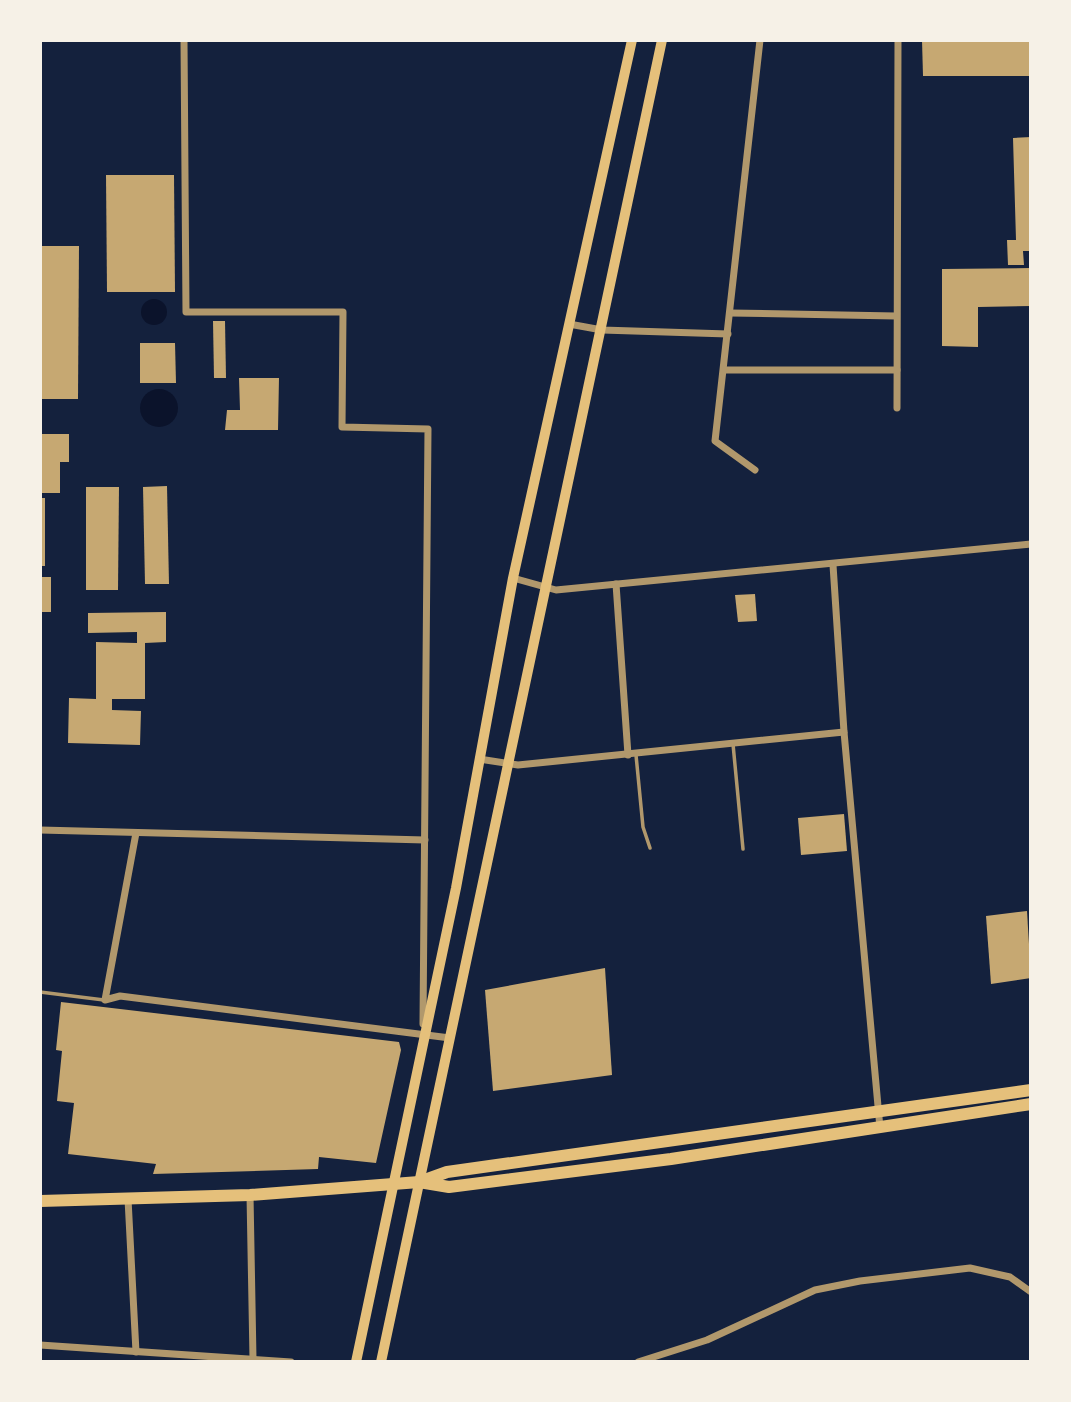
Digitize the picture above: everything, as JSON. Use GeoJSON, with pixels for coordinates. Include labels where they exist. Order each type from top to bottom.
{"type":"FeatureCollection","features":[{"type":"Feature","properties":{"kind":"main road"},"geometry":{"type":"LineString","coordinates":[[356,1362],[456,888],[513,578],[632,40]]}},
{"type":"Feature","properties":{"kind":"main road"},"geometry":{"type":"LineString","coordinates":[[381,1362],[662,40]]}},
{"type":"Feature","properties":{"kind":"main road"},"geometry":{"type":"LineString","coordinates":[[40,1201],[250,1195],[419,1182],[447,1172],[1031,1090]]}},
{"type":"Feature","properties":{"kind":"main road"},"geometry":{"type":"LineString","coordinates":[[419,1182],[449,1187],[880,1128],[1031,1104]]}},
{"type":"Feature","properties":{"kind":"street"},"geometry":{"type":"LineString","coordinates":[[184,40],[186,312],[343,312],[342,426],[428,429],[424,1034]]}},
{"type":"Feature","properties":{"kind":"street"},"geometry":{"type":"LineString","coordinates":[[755,470],[715,442],[760,40]]}},
{"type":"Feature","properties":{"kind":"street"},"geometry":{"type":"LineString","coordinates":[[897,408],[898,40]]}},
{"type":"Feature","properties":{"kind":"street"},"geometry":{"type":"LineString","coordinates":[[730,313],[896,316]]}},
{"type":"Feature","properties":{"kind":"street"},"geometry":{"type":"LineString","coordinates":[[569,324],[602,330],[728,334]]}},
{"type":"Feature","properties":{"kind":"street"},"geometry":{"type":"LineString","coordinates":[[724,370],[897,370]]}},
{"type":"Feature","properties":{"kind":"street"},"geometry":{"type":"LineString","coordinates":[[513,578],[556,590],[1031,544]]}},
{"type":"Feature","properties":{"kind":"street"},"geometry":{"type":"LineString","coordinates":[[833,565],[844,732],[880,1128]]}},
{"type":"Feature","properties":{"kind":"street"},"geometry":{"type":"LineString","coordinates":[[617,584],[632,755]]}},
{"type":"Feature","properties":{"kind":"street"},"geometry":{"type":"LineString","coordinates":[[479,759],[507,764],[632,755],[844,732]]}},
{"type":"Feature","properties":{"kind":"street"},"geometry":{"type":"LineString","coordinates":[[40,830],[425,840]]}},
{"type":"Feature","properties":{"kind":"street"},"geometry":{"type":"LineString","coordinates":[[136,833],[105,1000],[120,996],[450,1038]]}},
{"type":"Feature","properties":{"kind":"street"},"geometry":{"type":"LineString","coordinates":[[250,1195],[253,1359]]}},
{"type":"Feature","properties":{"kind":"street"},"geometry":{"type":"LineString","coordinates":[[128,1199],[136,1352]]}},
{"type":"Feature","properties":{"kind":"street"},"geometry":{"type":"LineString","coordinates":[[638,1362],[707,1340],[815,1290],[860,1280],[970,1268],[1010,1277],[1031,1292]]}},
{"type":"Feature","properties":{"kind":"street"},"geometry":{"type":"LineString","coordinates":[[40,1345],[291,1362]]}},
{"type":"Feature","properties":{"kind":"lane"},"geometry":{"type":"LineString","coordinates":[[733,744],[743,849]]}},
{"type":"Feature","properties":{"kind":"lane"},"geometry":{"type":"LineString","coordinates":[[632,755],[643,827],[650,848]]}},
{"type":"Feature","properties":{"kind":"lane"},"geometry":{"type":"LineString","coordinates":[[40,992],[105,1000]]}},
{"type":"Feature","properties":{"kind":"lane"},"geometry":{"type":"LineString","coordinates":[[947,1101],[949,1116]]}},
{"type":"Feature","properties":{"kind":"water"},"geometry":{"type":"Polygon","coordinates":[[[154,299],[163,303],[167,312],[163,321],[154,325],[145,321],[141,312],[145,303],[154,299]]]}},
{"type":"Feature","properties":{"kind":"water"},"geometry":{"type":"Polygon","coordinates":[[[159,389],[172,395],[178,408],[172,421],[159,427],[146,421],[140,408],[146,395],[159,389]]]}},
{"type":"Feature","properties":{"kind":"building"},"geometry":{"type":"Polygon","coordinates":[[[922,40],[1031,40],[1031,76],[923,76],[922,40]]]}},
{"type":"Feature","properties":{"kind":"building"},"geometry":{"type":"Polygon","coordinates":[[[1031,137],[1031,251],[1023,251],[1024,265],[1008,265],[1007,240],[1016,240],[1013,138],[1031,137]]]}},
{"type":"Feature","properties":{"kind":"building"},"geometry":{"type":"Polygon","coordinates":[[[106,175],[174,175],[175,292],[107,292],[106,175]]]}},
{"type":"Feature","properties":{"kind":"building"},"geometry":{"type":"Polygon","coordinates":[[[40,246],[79,246],[78,399],[40,399],[40,246]]]}},
{"type":"Feature","properties":{"kind":"building"},"geometry":{"type":"Polygon","coordinates":[[[1031,268],[1031,306],[978,307],[978,347],[942,346],[942,269],[1031,268]]]}},
{"type":"Feature","properties":{"kind":"building"},"geometry":{"type":"Polygon","coordinates":[[[213,321],[225,321],[226,378],[214,378],[213,321]]]}},
{"type":"Feature","properties":{"kind":"building"},"geometry":{"type":"Polygon","coordinates":[[[140,343],[175,343],[176,383],[140,383],[140,343]]]}},
{"type":"Feature","properties":{"kind":"building"},"geometry":{"type":"Polygon","coordinates":[[[239,378],[279,378],[278,430],[225,430],[227,410],[240,410],[239,378]]]}},
{"type":"Feature","properties":{"kind":"building"},"geometry":{"type":"Polygon","coordinates":[[[40,434],[69,434],[69,462],[60,462],[60,493],[40,493],[40,434]]]}},
{"type":"Feature","properties":{"kind":"building"},"geometry":{"type":"Polygon","coordinates":[[[167,486],[169,584],[145,584],[143,487],[167,486]]]}},
{"type":"Feature","properties":{"kind":"building"},"geometry":{"type":"Polygon","coordinates":[[[86,487],[119,487],[118,590],[86,590],[86,487]]]}},
{"type":"Feature","properties":{"kind":"building"},"geometry":{"type":"Polygon","coordinates":[[[40,498],[45,498],[45,566],[40,566],[40,498]]]}},
{"type":"Feature","properties":{"kind":"building"},"geometry":{"type":"Polygon","coordinates":[[[40,577],[51,577],[51,612],[40,612],[40,577]]]}},
{"type":"Feature","properties":{"kind":"building"},"geometry":{"type":"Polygon","coordinates":[[[755,594],[757,621],[738,622],[735,595],[755,594]]]}},
{"type":"Feature","properties":{"kind":"building"},"geometry":{"type":"Polygon","coordinates":[[[166,612],[166,642],[145,643],[145,699],[112,699],[112,710],[141,711],[140,745],[68,743],[69,698],[96,699],[96,642],[137,643],[137,632],[88,633],[88,613],[166,612]]]}},
{"type":"Feature","properties":{"kind":"building"},"geometry":{"type":"Polygon","coordinates":[[[844,814],[847,851],[801,855],[798,818],[844,814]]]}},
{"type":"Feature","properties":{"kind":"building"},"geometry":{"type":"Polygon","coordinates":[[[1027,911],[1031,978],[991,984],[986,916],[1027,911]]]}},
{"type":"Feature","properties":{"kind":"building"},"geometry":{"type":"Polygon","coordinates":[[[605,968],[612,1075],[493,1091],[485,990],[605,968]]]}},
{"type":"Feature","properties":{"kind":"building"},"geometry":{"type":"Polygon","coordinates":[[[61,1002],[399,1042],[401,1050],[376,1163],[319,1157],[318,1169],[153,1174],[156,1164],[68,1154],[74,1103],[57,1101],[62,1051],[56,1050],[61,1002]]]}}]}
